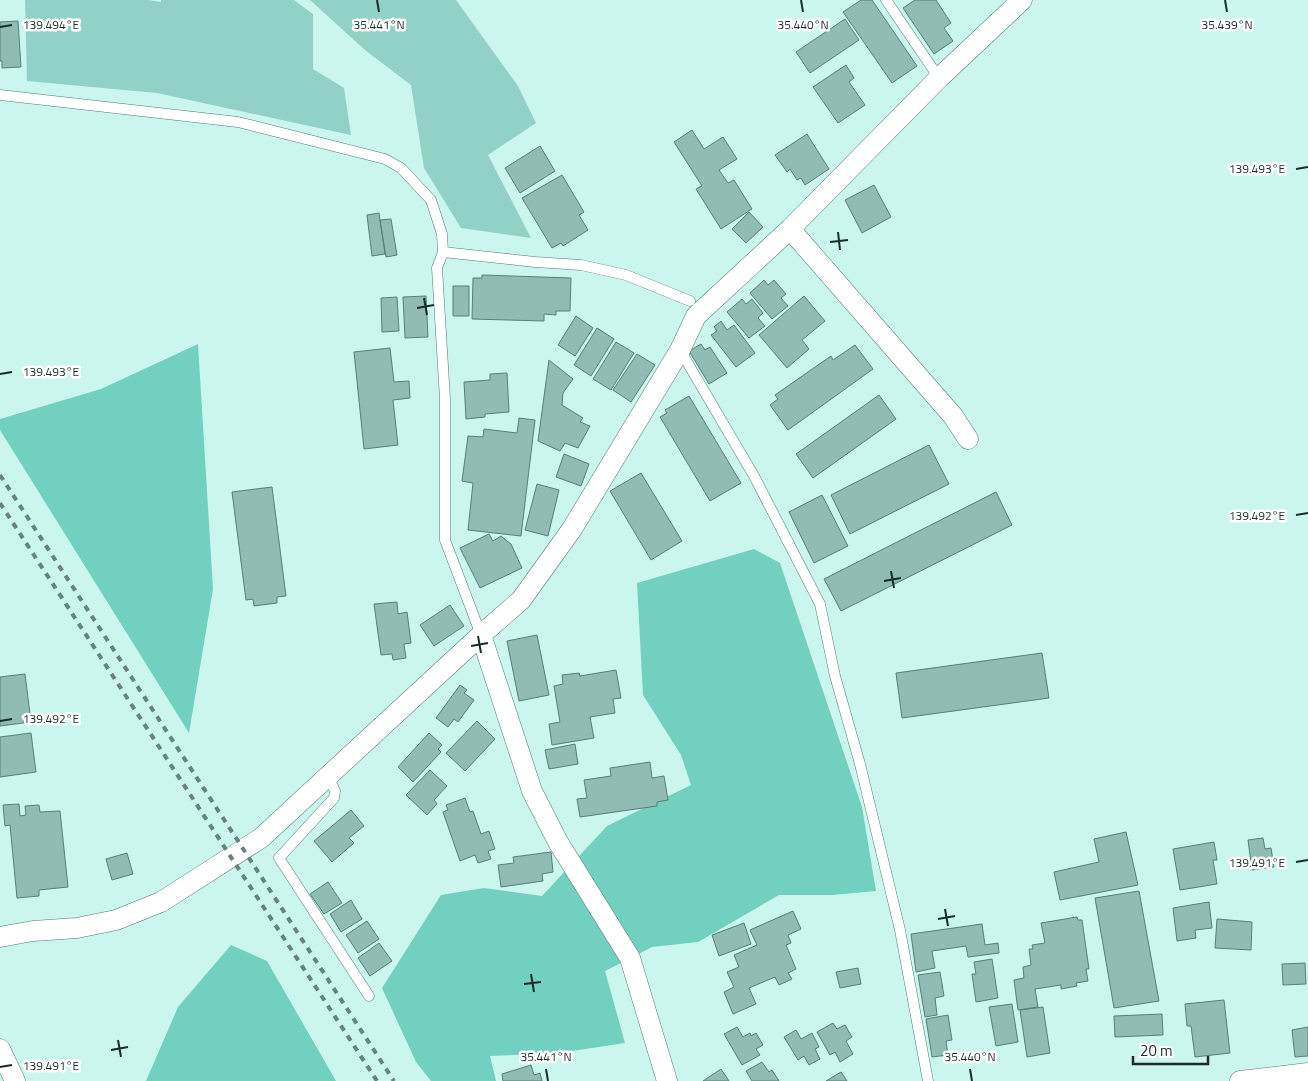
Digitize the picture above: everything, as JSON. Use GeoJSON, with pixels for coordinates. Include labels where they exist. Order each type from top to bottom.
{"type":"FeatureCollection","features":[{"type":"Feature","properties":{"kind":"street"},"geometry":{"type":"LineString","coordinates":[[0,937],[33,931],[77,928],[116,920],[161,902],[261,838],[521,600],[572,529],[680,350],[696,316],[790,229],[939,78],[1022,0]]}},
{"type":"Feature","properties":{"kind":"street"},"geometry":{"type":"LineString","coordinates":[[790,229],[953,416],[968,439]]}},
{"type":"Feature","properties":{"kind":"street"},"geometry":{"type":"LineString","coordinates":[[481,635],[532,791],[558,842],[630,958],[667,1081]]}},
{"type":"Feature","properties":{"kind":"street"},"geometry":{"type":"LineString","coordinates":[[0,1049],[15,1081]]}},
{"type":"Feature","properties":{"kind":"street"},"geometry":{"type":"LineString","coordinates":[[1240,1081],[1308,1073]]}},
{"type":"Feature","properties":{"kind":"lane"},"geometry":{"type":"LineString","coordinates":[[886,0],[939,78]]}},
{"type":"Feature","properties":{"kind":"lane"},"geometry":{"type":"LineString","coordinates":[[0,95],[238,122],[385,159],[401,168],[431,200],[442,234],[443,252],[437,268],[445,399],[445,540],[481,635]]}},
{"type":"Feature","properties":{"kind":"lane"},"geometry":{"type":"LineString","coordinates":[[443,252],[581,265],[626,275],[690,301]]}},
{"type":"Feature","properties":{"kind":"lane"},"geometry":{"type":"LineString","coordinates":[[680,350],[754,476],[820,604],[835,676],[860,764],[900,930],[928,1081]]}},
{"type":"Feature","properties":{"kind":"lane"},"geometry":{"type":"LineString","coordinates":[[328,776],[335,791],[334,798],[279,858],[369,996]]}},
{"type":"Feature","properties":{"kind":"green space"},"geometry":{"type":"Polygon","coordinates":[[[25,0],[148,0],[161,2],[161,0],[294,0],[313,14],[313,69],[344,88],[351,135],[157,93],[27,81],[25,0]]]}},
{"type":"Feature","properties":{"kind":"green space"},"geometry":{"type":"Polygon","coordinates":[[[310,0],[456,0],[518,86],[536,123],[488,155],[531,238],[461,228],[424,168],[411,85],[365,50],[310,0]]]}},
{"type":"Feature","properties":{"kind":"green space"},"geometry":{"type":"Polygon","coordinates":[[[198,344],[213,589],[189,733],[0,430],[0,419],[101,389],[198,344]]]}},
{"type":"Feature","properties":{"kind":"green space"},"geometry":{"type":"Polygon","coordinates":[[[754,549],[780,563],[862,807],[876,891],[832,895],[779,895],[698,942],[652,947],[605,971],[625,1043],[559,1053],[490,1056],[496,1081],[431,1081],[416,1062],[382,988],[441,895],[484,888],[542,896],[607,826],[691,785],[681,755],[643,695],[637,583],[754,549]]]}},
{"type":"Feature","properties":{"kind":"green space"},"geometry":{"type":"Polygon","coordinates":[[[231,945],[267,961],[336,1081],[146,1081],[178,1007],[231,945]]]}},
{"type":"Feature","properties":{"kind":"building"},"geometry":{"type":"Polygon","coordinates":[[[861,0],[872,0],[917,66],[892,83],[843,12],[861,0]]]}},
{"type":"Feature","properties":{"kind":"building"},"geometry":{"type":"Polygon","coordinates":[[[915,0],[936,0],[951,23],[944,28],[953,41],[934,54],[903,8],[915,0]]]}},
{"type":"Feature","properties":{"kind":"building"},"geometry":{"type":"Polygon","coordinates":[[[845,19],[859,40],[810,73],[796,52],[845,19]]]}},
{"type":"Feature","properties":{"kind":"building"},"geometry":{"type":"Polygon","coordinates":[[[18,21],[21,67],[2,68],[2,61],[0,61],[0,22],[18,21]]]}},
{"type":"Feature","properties":{"kind":"building"},"geometry":{"type":"Polygon","coordinates":[[[846,65],[854,78],[849,82],[865,105],[838,123],[813,87],[846,65]]]}},
{"type":"Feature","properties":{"kind":"building"},"geometry":{"type":"Polygon","coordinates":[[[692,130],[704,149],[723,137],[737,159],[719,170],[728,183],[734,180],[752,209],[721,229],[696,189],[702,186],[674,142],[692,130]]]}},
{"type":"Feature","properties":{"kind":"building"},"geometry":{"type":"Polygon","coordinates":[[[807,134],[829,169],[805,185],[801,178],[797,180],[790,169],[787,172],[775,155],[807,134]]]}},
{"type":"Feature","properties":{"kind":"building"},"geometry":{"type":"Polygon","coordinates":[[[540,146],[555,171],[520,193],[505,168],[540,146]]]}},
{"type":"Feature","properties":{"kind":"building"},"geometry":{"type":"Polygon","coordinates":[[[562,175],[584,212],[579,215],[588,230],[563,246],[561,243],[552,248],[522,198],[562,175]]]}},
{"type":"Feature","properties":{"kind":"building"},"geometry":{"type":"Polygon","coordinates":[[[874,185],[891,217],[862,233],[845,200],[874,185]]]}},
{"type":"Feature","properties":{"kind":"building"},"geometry":{"type":"Polygon","coordinates":[[[749,212],[763,227],[746,243],[732,229],[749,212]]]}},
{"type":"Feature","properties":{"kind":"building"},"geometry":{"type":"Polygon","coordinates":[[[379,213],[385,254],[372,256],[367,215],[379,213]]]}},
{"type":"Feature","properties":{"kind":"building"},"geometry":{"type":"Polygon","coordinates":[[[391,219],[397,255],[386,257],[380,220],[391,219]]]}},
{"type":"Feature","properties":{"kind":"building"},"geometry":{"type":"Polygon","coordinates":[[[482,275],[571,278],[570,311],[556,311],[556,315],[544,314],[544,321],[472,319],[473,278],[482,278],[482,275]]]}},
{"type":"Feature","properties":{"kind":"building"},"geometry":{"type":"Polygon","coordinates":[[[764,280],[768,285],[774,280],[786,294],[781,298],[788,306],[772,319],[750,293],[764,280]]]}},
{"type":"Feature","properties":{"kind":"building"},"geometry":{"type":"Polygon","coordinates":[[[453,286],[469,286],[469,316],[453,316],[453,286]]]}},
{"type":"Feature","properties":{"kind":"building"},"geometry":{"type":"Polygon","coordinates":[[[426,296],[428,337],[405,338],[403,297],[426,296]]]}},
{"type":"Feature","properties":{"kind":"building"},"geometry":{"type":"Polygon","coordinates":[[[804,296],[825,321],[802,340],[809,349],[787,368],[759,335],[804,296]]]}},
{"type":"Feature","properties":{"kind":"building"},"geometry":{"type":"Polygon","coordinates":[[[397,297],[399,331],[382,332],[381,298],[397,297]]]}},
{"type":"Feature","properties":{"kind":"building"},"geometry":{"type":"Polygon","coordinates":[[[742,299],[746,304],[752,299],[763,313],[758,318],[765,326],[749,338],[727,312],[742,299]]]}},
{"type":"Feature","properties":{"kind":"building"},"geometry":{"type":"Polygon","coordinates":[[[576,316],[593,328],[575,356],[558,345],[576,316]]]}},
{"type":"Feature","properties":{"kind":"building"},"geometry":{"type":"Polygon","coordinates":[[[721,321],[727,330],[734,325],[755,353],[736,367],[711,335],[717,331],[714,327],[721,321]]]}},
{"type":"Feature","properties":{"kind":"building"},"geometry":{"type":"Polygon","coordinates":[[[597,328],[614,339],[591,376],[574,365],[597,328]]]}},
{"type":"Feature","properties":{"kind":"building"},"geometry":{"type":"Polygon","coordinates":[[[616,342],[634,353],[611,390],[593,379],[616,342]]]}},
{"type":"Feature","properties":{"kind":"building"},"geometry":{"type":"Polygon","coordinates":[[[701,344],[705,350],[710,347],[727,373],[709,384],[689,351],[701,344]]]}},
{"type":"Feature","properties":{"kind":"building"},"geometry":{"type":"Polygon","coordinates":[[[855,345],[873,369],[788,430],[770,405],[778,399],[775,395],[831,356],[833,360],[855,345]]]}},
{"type":"Feature","properties":{"kind":"building"},"geometry":{"type":"Polygon","coordinates":[[[390,348],[394,382],[409,381],[410,398],[393,400],[398,445],[364,449],[354,352],[390,348]]]}},
{"type":"Feature","properties":{"kind":"building"},"geometry":{"type":"Polygon","coordinates":[[[637,354],[655,365],[631,402],[613,390],[637,354]]]}},
{"type":"Feature","properties":{"kind":"building"},"geometry":{"type":"Polygon","coordinates":[[[549,360],[573,379],[563,393],[562,405],[583,418],[580,422],[590,426],[578,448],[565,443],[560,451],[538,441],[549,360]]]}},
{"type":"Feature","properties":{"kind":"building"},"geometry":{"type":"Polygon","coordinates":[[[507,373],[509,412],[485,414],[485,417],[466,419],[464,382],[490,380],[490,374],[507,373]]]}},
{"type":"Feature","properties":{"kind":"building"},"geometry":{"type":"Polygon","coordinates":[[[879,395],[896,419],[813,478],[796,454],[879,395]]]}},
{"type":"Feature","properties":{"kind":"building"},"geometry":{"type":"Polygon","coordinates":[[[689,396],[741,483],[710,501],[660,417],[667,413],[665,410],[689,396]]]}},
{"type":"Feature","properties":{"kind":"building"},"geometry":{"type":"Polygon","coordinates":[[[519,418],[535,420],[521,536],[468,530],[473,483],[462,481],[468,436],[483,437],[484,429],[517,433],[519,418]]]}},
{"type":"Feature","properties":{"kind":"building"},"geometry":{"type":"Polygon","coordinates":[[[929,445],[949,484],[850,534],[831,495],[929,445]]]}},
{"type":"Feature","properties":{"kind":"building"},"geometry":{"type":"Polygon","coordinates":[[[564,454],[589,464],[581,486],[556,477],[564,454]]]}},
{"type":"Feature","properties":{"kind":"building"},"geometry":{"type":"Polygon","coordinates":[[[641,473],[682,541],[651,560],[610,491],[641,473]]]}},
{"type":"Feature","properties":{"kind":"building"},"geometry":{"type":"Polygon","coordinates":[[[537,484],[559,490],[548,536],[525,530],[537,484]]]}},
{"type":"Feature","properties":{"kind":"building"},"geometry":{"type":"Polygon","coordinates":[[[272,487],[286,596],[277,597],[277,603],[254,606],[253,599],[246,600],[232,492],[272,487]]]}},
{"type":"Feature","properties":{"kind":"building"},"geometry":{"type":"Polygon","coordinates":[[[996,492],[1012,525],[841,611],[824,579],[996,492]]]}},
{"type":"Feature","properties":{"kind":"building"},"geometry":{"type":"Polygon","coordinates":[[[822,495],[848,546],[814,563],[789,512],[822,495]]]}},
{"type":"Feature","properties":{"kind":"building"},"geometry":{"type":"Polygon","coordinates":[[[489,534],[493,541],[501,536],[511,544],[522,568],[480,588],[460,548],[489,534]]]}},
{"type":"Feature","properties":{"kind":"building"},"geometry":{"type":"Polygon","coordinates":[[[397,602],[398,614],[407,612],[411,643],[404,644],[406,658],[393,660],[392,654],[381,655],[374,604],[397,602]]]}},
{"type":"Feature","properties":{"kind":"building"},"geometry":{"type":"Polygon","coordinates":[[[450,605],[464,626],[434,646],[420,625],[450,605]]]}},
{"type":"Feature","properties":{"kind":"building"},"geometry":{"type":"Polygon","coordinates":[[[537,635],[549,695],[519,701],[507,641],[537,635]]]}},
{"type":"Feature","properties":{"kind":"building"},"geometry":{"type":"Polygon","coordinates":[[[1042,653],[1049,698],[902,718],[896,673],[1042,653]]]}},
{"type":"Feature","properties":{"kind":"building"},"geometry":{"type":"Polygon","coordinates":[[[616,670],[621,698],[613,699],[615,713],[590,717],[594,738],[552,745],[549,724],[560,722],[554,686],[563,684],[562,675],[579,673],[580,676],[616,670]]]}},
{"type":"Feature","properties":{"kind":"building"},"geometry":{"type":"Polygon","coordinates":[[[25,674],[31,722],[0,726],[0,677],[25,674]]]}},
{"type":"Feature","properties":{"kind":"building"},"geometry":{"type":"Polygon","coordinates":[[[460,685],[467,690],[464,693],[474,700],[458,722],[454,719],[448,727],[436,718],[460,685]]]}},
{"type":"Feature","properties":{"kind":"building"},"geometry":{"type":"Polygon","coordinates":[[[477,721],[495,739],[465,771],[446,753],[477,721]]]}},
{"type":"Feature","properties":{"kind":"building"},"geometry":{"type":"Polygon","coordinates":[[[31,733],[36,772],[0,777],[0,737],[31,733]]]}},
{"type":"Feature","properties":{"kind":"building"},"geometry":{"type":"Polygon","coordinates":[[[429,733],[442,745],[438,749],[441,752],[413,782],[398,767],[429,733]]]}},
{"type":"Feature","properties":{"kind":"building"},"geometry":{"type":"Polygon","coordinates":[[[575,744],[578,764],[549,769],[545,750],[575,744]]]}},
{"type":"Feature","properties":{"kind":"building"},"geometry":{"type":"Polygon","coordinates":[[[650,762],[652,778],[664,776],[668,800],[657,802],[657,806],[580,817],[577,799],[587,798],[584,780],[611,776],[610,768],[650,762]]]}},
{"type":"Feature","properties":{"kind":"building"},"geometry":{"type":"Polygon","coordinates":[[[430,770],[447,786],[434,800],[437,804],[427,815],[406,795],[430,770]]]}},
{"type":"Feature","properties":{"kind":"building"},"geometry":{"type":"Polygon","coordinates":[[[465,798],[470,812],[473,811],[481,834],[489,831],[495,849],[488,851],[491,859],[478,863],[475,855],[460,861],[443,812],[448,810],[446,805],[465,798]]]}},
{"type":"Feature","properties":{"kind":"building"},"geometry":{"type":"Polygon","coordinates":[[[19,804],[20,816],[26,815],[25,806],[39,805],[40,812],[60,811],[68,887],[39,890],[39,896],[17,898],[10,825],[5,826],[3,805],[19,804]]]}},
{"type":"Feature","properties":{"kind":"building"},"geometry":{"type":"Polygon","coordinates":[[[351,810],[364,826],[349,838],[354,843],[332,862],[314,841],[351,810]]]}},
{"type":"Feature","properties":{"kind":"building"},"geometry":{"type":"Polygon","coordinates":[[[1126,832],[1138,885],[1060,900],[1054,872],[1099,862],[1094,839],[1126,832]]]}},
{"type":"Feature","properties":{"kind":"building"},"geometry":{"type":"Polygon","coordinates":[[[1263,838],[1265,849],[1271,848],[1274,867],[1252,870],[1248,840],[1263,838]]]}},
{"type":"Feature","properties":{"kind":"building"},"geometry":{"type":"Polygon","coordinates":[[[1214,842],[1217,860],[1213,860],[1217,884],[1180,890],[1173,849],[1214,842]]]}},
{"type":"Feature","properties":{"kind":"building"},"geometry":{"type":"Polygon","coordinates":[[[551,852],[553,872],[542,874],[543,881],[501,887],[498,865],[514,863],[513,857],[551,852]]]}},
{"type":"Feature","properties":{"kind":"building"},"geometry":{"type":"Polygon","coordinates":[[[127,853],[133,874],[112,880],[106,859],[127,853]]]}},
{"type":"Feature","properties":{"kind":"building"},"geometry":{"type":"Polygon","coordinates":[[[328,882],[342,903],[324,914],[310,894],[328,882]]]}},
{"type":"Feature","properties":{"kind":"building"},"geometry":{"type":"Polygon","coordinates":[[[1139,891],[1159,1001],[1114,1008],[1095,898],[1139,891]]]}},
{"type":"Feature","properties":{"kind":"building"},"geometry":{"type":"Polygon","coordinates":[[[351,900],[362,919],[341,932],[330,914],[351,900]]]}},
{"type":"Feature","properties":{"kind":"building"},"geometry":{"type":"Polygon","coordinates":[[[1209,902],[1212,928],[1195,930],[1196,938],[1177,941],[1173,908],[1209,902]]]}},
{"type":"Feature","properties":{"kind":"building"},"geometry":{"type":"Polygon","coordinates":[[[793,911],[801,929],[788,935],[791,943],[786,945],[796,969],[788,973],[792,979],[779,985],[775,977],[749,988],[756,1004],[733,1014],[724,992],[734,987],[727,972],[739,967],[734,955],[757,945],[750,930],[793,911]]]}},
{"type":"Feature","properties":{"kind":"building"},"geometry":{"type":"Polygon","coordinates":[[[1077,917],[1078,920],[1082,920],[1089,969],[1086,969],[1088,981],[1076,983],[1077,986],[1061,989],[1061,985],[1035,989],[1038,1007],[1018,1010],[1014,980],[1024,978],[1023,967],[1031,965],[1029,949],[1033,949],[1032,945],[1045,943],[1041,923],[1077,917]]]}},
{"type":"Feature","properties":{"kind":"building"},"geometry":{"type":"Polygon","coordinates":[[[1217,919],[1252,922],[1251,950],[1215,948],[1217,919]]]}},
{"type":"Feature","properties":{"kind":"building"},"geometry":{"type":"Polygon","coordinates":[[[367,921],[379,939],[358,953],[346,935],[367,921]]]}},
{"type":"Feature","properties":{"kind":"building"},"geometry":{"type":"Polygon","coordinates":[[[744,923],[751,944],[719,956],[712,935],[744,923]]]}},
{"type":"Feature","properties":{"kind":"building"},"geometry":{"type":"Polygon","coordinates":[[[982,924],[985,945],[998,943],[999,953],[968,957],[966,946],[932,951],[935,968],[916,972],[911,934],[982,924]]]}},
{"type":"Feature","properties":{"kind":"building"},"geometry":{"type":"Polygon","coordinates":[[[379,943],[392,961],[370,976],[358,958],[379,943]]]}},
{"type":"Feature","properties":{"kind":"building"},"geometry":{"type":"Polygon","coordinates":[[[992,959],[998,998],[976,1002],[972,974],[976,974],[974,962],[992,959]]]}},
{"type":"Feature","properties":{"kind":"building"},"geometry":{"type":"Polygon","coordinates":[[[1305,963],[1306,984],[1283,985],[1282,964],[1305,963]]]}},
{"type":"Feature","properties":{"kind":"building"},"geometry":{"type":"Polygon","coordinates":[[[858,968],[861,984],[840,988],[836,972],[858,968]]]}},
{"type":"Feature","properties":{"kind":"building"},"geometry":{"type":"Polygon","coordinates":[[[940,972],[944,996],[935,998],[937,1015],[925,1017],[918,975],[940,972]]]}},
{"type":"Feature","properties":{"kind":"building"},"geometry":{"type":"Polygon","coordinates":[[[1224,1000],[1230,1053],[1195,1057],[1191,1026],[1187,1026],[1185,1004],[1224,1000]]]}},
{"type":"Feature","properties":{"kind":"building"},"geometry":{"type":"Polygon","coordinates":[[[1012,1004],[1018,1042],[996,1046],[989,1007],[1012,1004]]]}},
{"type":"Feature","properties":{"kind":"building"},"geometry":{"type":"Polygon","coordinates":[[[1043,1007],[1050,1053],[1027,1057],[1020,1010],[1043,1007]]]}},
{"type":"Feature","properties":{"kind":"building"},"geometry":{"type":"Polygon","coordinates":[[[1162,1014],[1163,1035],[1115,1037],[1114,1016],[1162,1014]]]}},
{"type":"Feature","properties":{"kind":"building"},"geometry":{"type":"Polygon","coordinates":[[[948,1015],[952,1040],[946,1041],[948,1055],[932,1057],[926,1019],[948,1015]]]}},
{"type":"Feature","properties":{"kind":"building"},"geometry":{"type":"Polygon","coordinates":[[[833,1023],[837,1029],[845,1025],[852,1037],[846,1041],[853,1054],[840,1062],[835,1052],[830,1055],[817,1032],[833,1023]]]}},
{"type":"Feature","properties":{"kind":"building"},"geometry":{"type":"Polygon","coordinates":[[[737,1027],[743,1037],[750,1033],[751,1036],[756,1033],[763,1045],[756,1049],[760,1055],[742,1065],[724,1034],[737,1027]]]}},
{"type":"Feature","properties":{"kind":"building"},"geometry":{"type":"Polygon","coordinates":[[[1308,1027],[1308,1056],[1295,1057],[1292,1030],[1308,1027]]]}},
{"type":"Feature","properties":{"kind":"building"},"geometry":{"type":"Polygon","coordinates":[[[796,1030],[801,1039],[812,1033],[819,1047],[815,1049],[820,1059],[809,1065],[804,1056],[798,1060],[784,1037],[796,1030]]]}},
{"type":"Feature","properties":{"kind":"building"},"geometry":{"type":"Polygon","coordinates":[[[762,1062],[769,1072],[772,1070],[779,1081],[752,1081],[746,1071],[762,1062]]]}},
{"type":"Feature","properties":{"kind":"building"},"geometry":{"type":"Polygon","coordinates":[[[531,1065],[534,1075],[540,1073],[542,1081],[503,1081],[502,1074],[531,1065]]]}},
{"type":"Feature","properties":{"kind":"building"},"geometry":{"type":"Polygon","coordinates":[[[721,1069],[729,1081],[703,1081],[721,1069]]]}},
{"type":"Feature","properties":{"kind":"building"},"geometry":{"type":"Polygon","coordinates":[[[841,1072],[847,1081],[826,1081],[841,1072]]]}},
{"type":"Feature","properties":{"kind":"railway"},"geometry":{"type":"LineString","coordinates":[[0,475],[394,1081]]}},
{"type":"Feature","properties":{"kind":"railway"},"geometry":{"type":"LineString","coordinates":[[0,503],[377,1081]]}}]}
